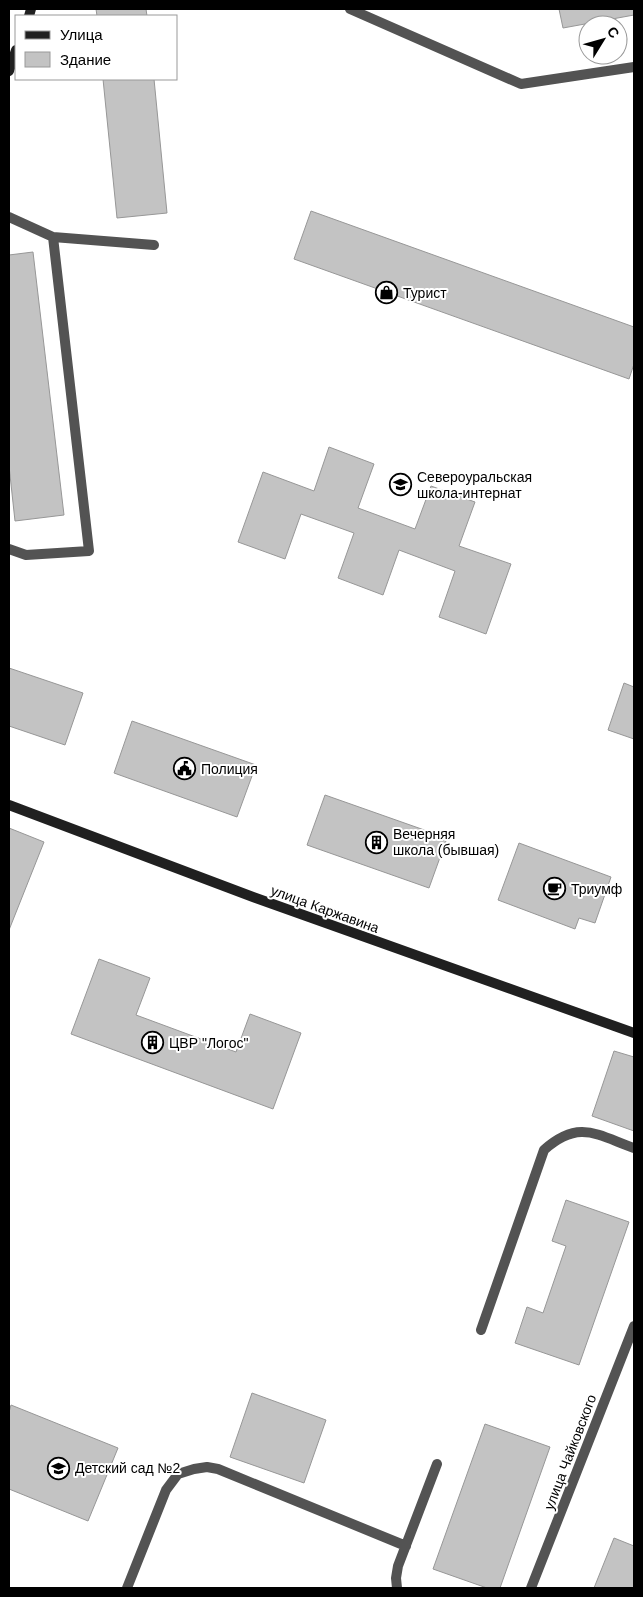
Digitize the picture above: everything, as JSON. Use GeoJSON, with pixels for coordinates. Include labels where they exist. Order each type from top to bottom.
{"type":"FeatureCollection","features":[{"type":"Feature","properties":{"kind":"street"},"geometry":{"type":"LineString","coordinates":[[350,9],[521,84],[634,67]]}},
{"type":"Feature","properties":{"kind":"street"},"geometry":{"type":"LineString","coordinates":[[9,71],[15,53]]}},
{"type":"Feature","properties":{"kind":"street"},"geometry":{"type":"LineString","coordinates":[[9,217],[53,237],[154,245]]}},
{"type":"Feature","properties":{"kind":"street"},"geometry":{"type":"LineString","coordinates":[[9,549],[26,555],[89,551],[53,237]]}},
{"type":"Feature","properties":{"kind":"street","name":"улица Каржавина"},"geometry":{"type":"LineString","coordinates":[[9,806],[253,897],[634,1033]]}},
{"type":"Feature","properties":{"kind":"street"},"geometry":{"type":"LineString","coordinates":[[481,1330],[544,1150],[563,1136],[577,1131],[589,1131],[634,1148]]}},
{"type":"Feature","properties":{"kind":"street","name":"улица Чайковского"},"geometry":{"type":"LineString","coordinates":[[531,1588],[634,1326]]}},
{"type":"Feature","properties":{"kind":"street"},"geometry":{"type":"LineString","coordinates":[[397,1588],[398,1566],[437,1464]]}},
{"type":"Feature","properties":{"kind":"street"},"geometry":{"type":"LineString","coordinates":[[128,1588],[166,1490],[178,1474],[206,1467],[218,1469],[406,1546]]}},
{"type":"Feature","properties":{"kind":"building"},"geometry":{"type":"Polygon","coordinates":[[[96,9],[146,9],[147,15],[97,15],[96,9]]]}},
{"type":"Feature","properties":{"kind":"building"},"geometry":{"type":"Polygon","coordinates":[[[559,9],[634,9],[634,15],[628,16],[578,15],[578,25],[563,28],[559,9]]]}},
{"type":"Feature","properties":{"kind":"building"},"geometry":{"type":"Polygon","coordinates":[[[103,80],[154,80],[167,213],[117,218],[103,80]]]}},
{"type":"Feature","properties":{"kind":"building"},"geometry":{"type":"Polygon","coordinates":[[[311,211],[634,327],[634,364],[629,379],[294,259],[311,211]]]}},
{"type":"Feature","properties":{"kind":"building"},"geometry":{"type":"Polygon","coordinates":[[[33,252],[64,515],[15,521],[9,466],[9,255],[33,252]]]}},
{"type":"Feature","properties":{"kind":"building"},"geometry":{"type":"Polygon","coordinates":[[[329,447],[374,464],[358,508],[415,529],[431,486],[475,502],[459,546],[511,564],[486,634],[439,617],[455,571],[399,550],[383,595],[338,578],[354,533],[301,514],[285,559],[238,542],[263,472],[314,491],[329,447]]]}},
{"type":"Feature","properties":{"kind":"building"},"geometry":{"type":"Polygon","coordinates":[[[9,668],[83,693],[65,745],[9,726],[9,668]]]}},
{"type":"Feature","properties":{"kind":"building"},"geometry":{"type":"Polygon","coordinates":[[[624,683],[634,687],[634,739],[608,730],[624,683]]]}},
{"type":"Feature","properties":{"kind":"building","name":"Полиция"},"geometry":{"type":"Polygon","coordinates":[[[132,721],[256,765],[237,817],[114,773],[132,721]]]}},
{"type":"Feature","properties":{"kind":"building","name":"Вечерняя школа (бывшая)"},"geometry":{"type":"Polygon","coordinates":[[[325,795],[447,838],[429,888],[307,845],[325,795]]]}},
{"type":"Feature","properties":{"kind":"building"},"geometry":{"type":"Polygon","coordinates":[[[9,828],[44,842],[9,930],[9,828]]]}},
{"type":"Feature","properties":{"kind":"building","name":"Триумф"},"geometry":{"type":"Polygon","coordinates":[[[519,843],[611,877],[595,923],[579,918],[575,929],[498,900],[519,843]]]}},
{"type":"Feature","properties":{"kind":"building","name":"ЦВР \"Логос\""},"geometry":{"type":"Polygon","coordinates":[[[99,959],[150,978],[136,1015],[236,1052],[250,1014],[301,1033],[273,1109],[71,1034],[99,959]]]}},
{"type":"Feature","properties":{"kind":"building"},"geometry":{"type":"Polygon","coordinates":[[[614,1051],[634,1057],[634,1131],[592,1116],[614,1051]]]}},
{"type":"Feature","properties":{"kind":"building"},"geometry":{"type":"Polygon","coordinates":[[[566,1200],[629,1222],[579,1365],[515,1343],[527,1307],[543,1313],[566,1246],[552,1241],[566,1200]]]}},
{"type":"Feature","properties":{"kind":"building"},"geometry":{"type":"Polygon","coordinates":[[[252,1393],[326,1420],[304,1483],[230,1457],[252,1393]]]}},
{"type":"Feature","properties":{"kind":"building","name":"Детский сад №2"},"geometry":{"type":"Polygon","coordinates":[[[11,1405],[118,1448],[88,1521],[9,1489],[9,1412],[11,1405]]]}},
{"type":"Feature","properties":{"kind":"building"},"geometry":{"type":"Polygon","coordinates":[[[485,1424],[550,1447],[500,1588],[487,1588],[433,1569],[485,1424]]]}},
{"type":"Feature","properties":{"kind":"building"},"geometry":{"type":"Polygon","coordinates":[[[614,1538],[634,1546],[634,1588],[594,1588],[614,1538]]]}},
{"type":"Feature","properties":{"kind":"place","name":"Турист"},"geometry":{"type":"Point","coordinates":[387,293]}},
{"type":"Feature","properties":{"kind":"place","name":"Североуральская школа-интернат"},"geometry":{"type":"Point","coordinates":[401,485]}},
{"type":"Feature","properties":{"kind":"place","name":"Полиция"},"geometry":{"type":"Point","coordinates":[185,769]}},
{"type":"Feature","properties":{"kind":"place","name":"Вечерняя школа (бывшая)"},"geometry":{"type":"Point","coordinates":[377,842]}},
{"type":"Feature","properties":{"kind":"place","name":"Триумф"},"geometry":{"type":"Point","coordinates":[555,889]}},
{"type":"Feature","properties":{"kind":"place","name":"ЦВР \"Логос\""},"geometry":{"type":"Point","coordinates":[153,1043]}},
{"type":"Feature","properties":{"kind":"place","name":"Детский сад №2"},"geometry":{"type":"Point","coordinates":[59,1468]}}]}
